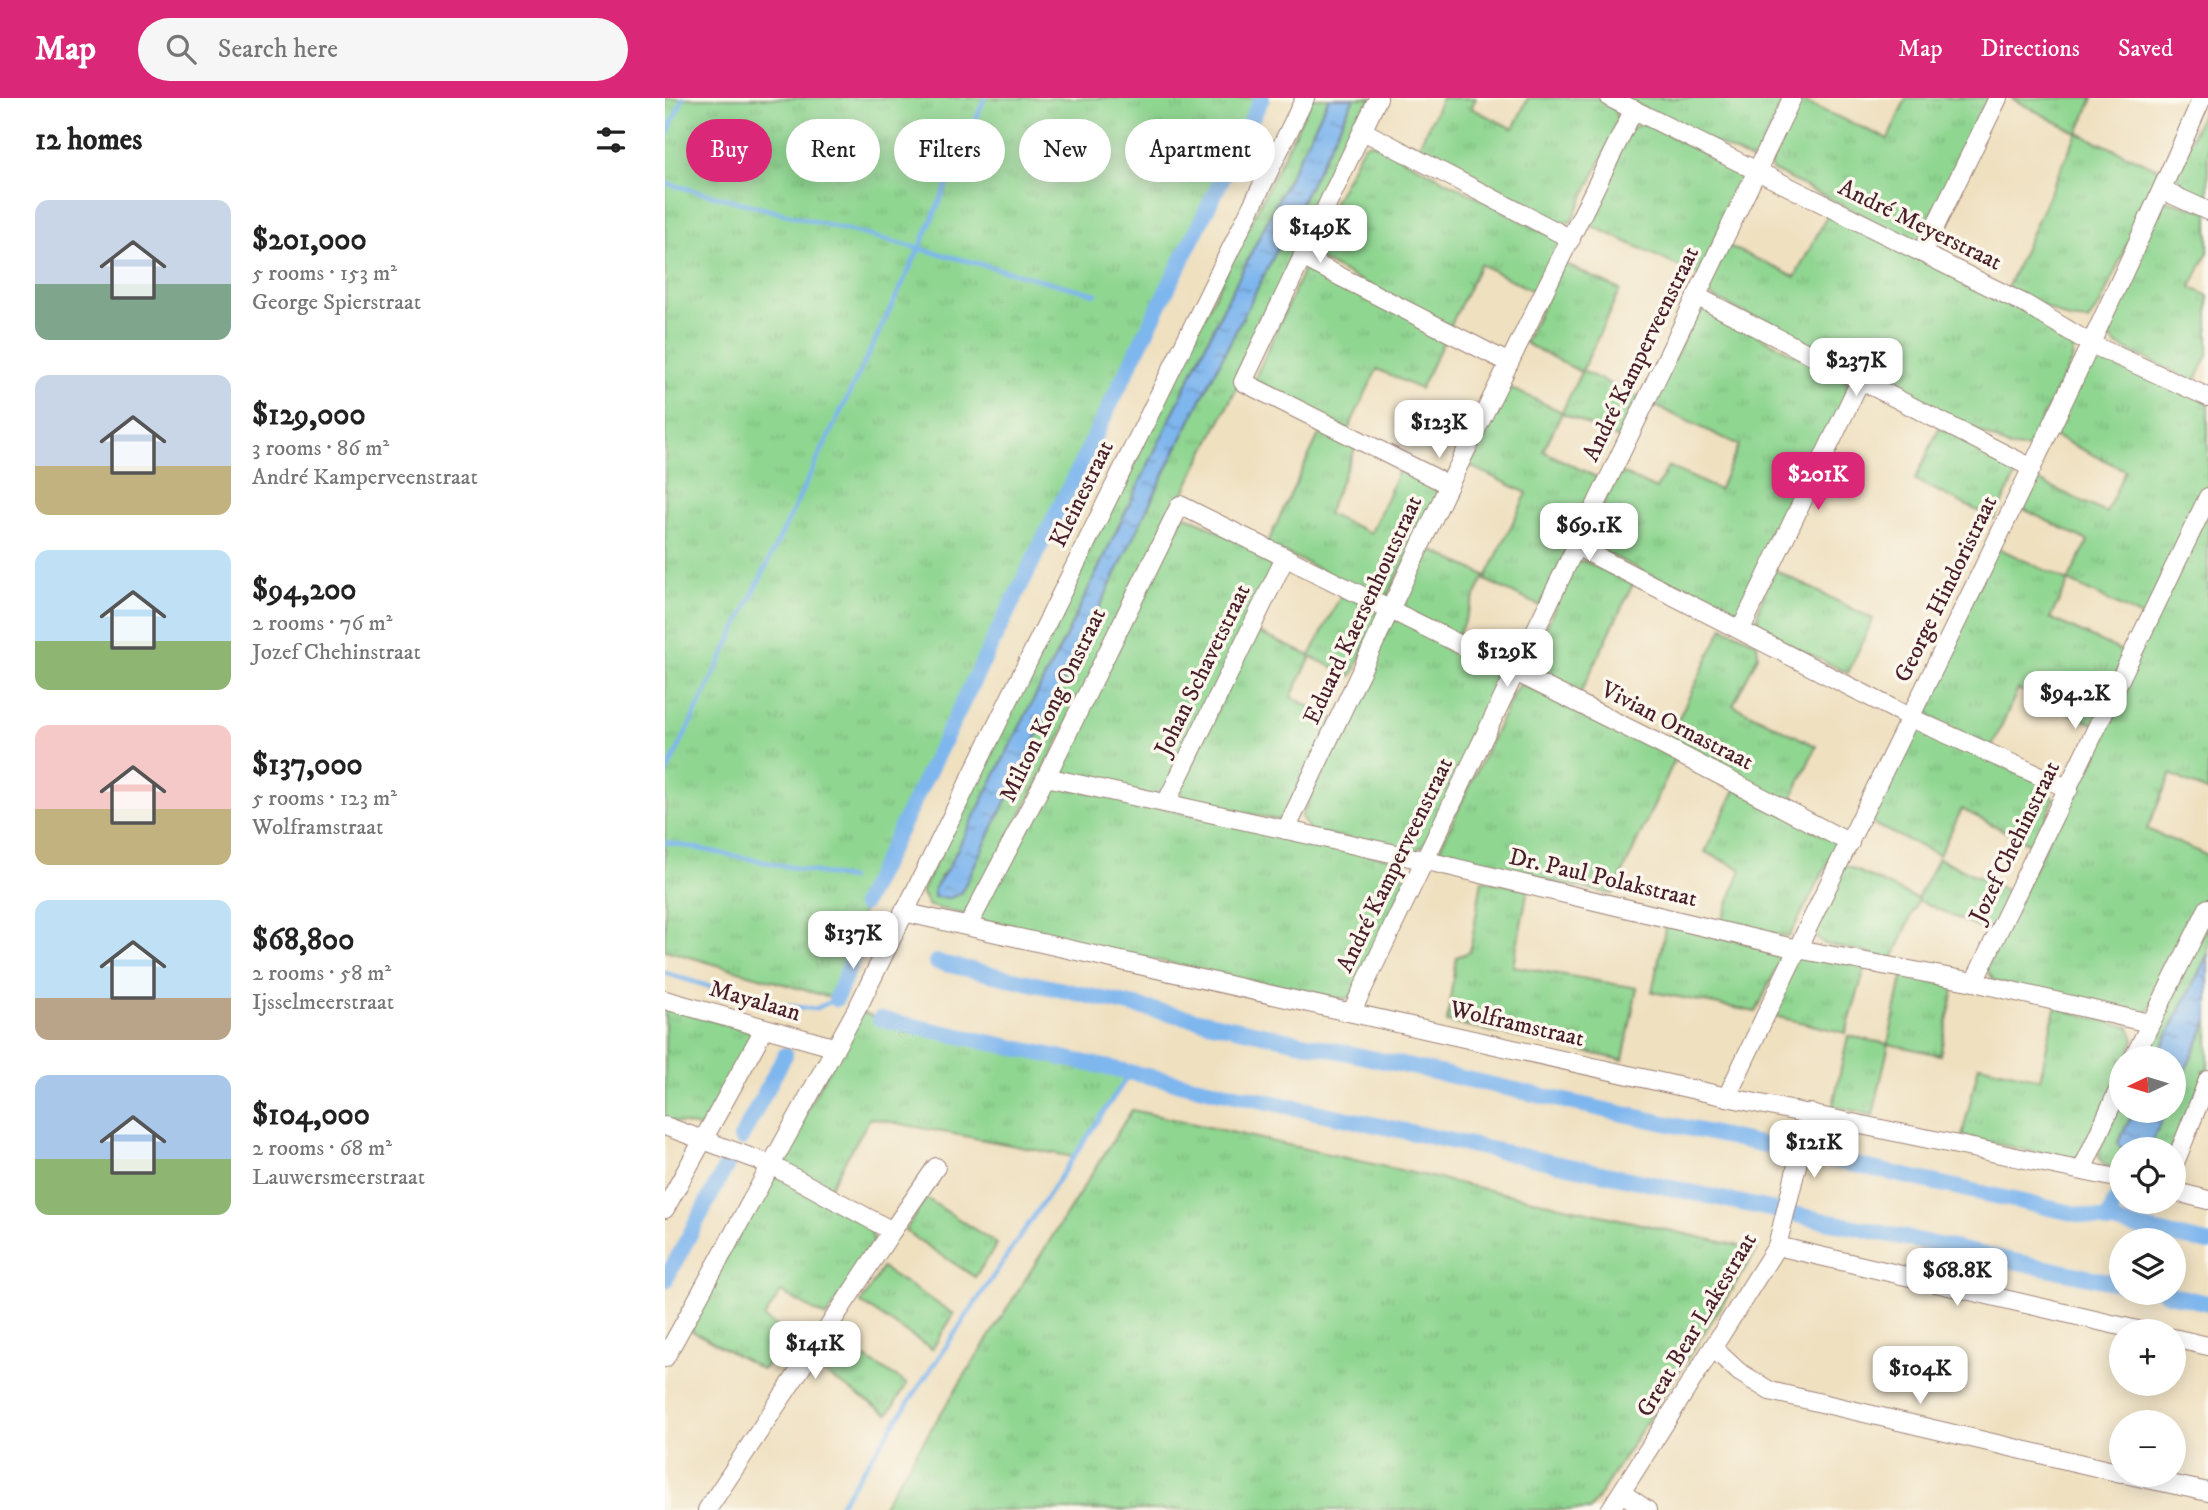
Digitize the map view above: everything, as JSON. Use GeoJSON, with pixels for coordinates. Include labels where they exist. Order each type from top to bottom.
{"type":"FeatureCollection","features":[{"type":"Feature","properties":{"kind":"street","name":"Kleinestraat"},"geometry":{"type":"LineString","coordinates":[[665,1358],[833,1047],[860,1003],[1305,98]]}},
{"type":"Feature","properties":{"kind":"street"},"geometry":{"type":"LineString","coordinates":[[1378,98],[1243,382],[1449,485]]}},
{"type":"Feature","properties":{"kind":"street","name":"André Meyerstraat"},"geometry":{"type":"LineString","coordinates":[[1610,98],[2025,304],[2093,345],[2208,397]]}},
{"type":"Feature","properties":{"kind":"street","name":"André Kamperveenstraat"},"geometry":{"type":"LineString","coordinates":[[1352,1011],[1792,98]]}},
{"type":"Feature","properties":{"kind":"street"},"geometry":{"type":"LineString","coordinates":[[1922,253],[1998,98]]}},
{"type":"Feature","properties":{"kind":"street","name":"George Hindoristraat"},"geometry":{"type":"LineString","coordinates":[[1727,1097],[2093,345],[2202,98]]}},
{"type":"Feature","properties":{"kind":"street","name":"Eduard Kaersenhoutstraat"},"geometry":{"type":"LineString","coordinates":[[1286,831],[1449,485],[1634,109]]}},
{"type":"Feature","properties":{"kind":"street"},"geometry":{"type":"LineString","coordinates":[[1363,131],[1571,239]]}},
{"type":"Feature","properties":{"kind":"street"},"geometry":{"type":"LineString","coordinates":[[2162,190],[2208,211]]}},
{"type":"Feature","properties":{"kind":"street"},"geometry":{"type":"LineString","coordinates":[[1302,257],[1509,363]]}},
{"type":"Feature","properties":{"kind":"street"},"geometry":{"type":"LineString","coordinates":[[1696,296],[2032,468]]}},
{"type":"Feature","properties":{"kind":"street"},"geometry":{"type":"LineString","coordinates":[[1741,629],[1861,379]]}},
{"type":"Feature","properties":{"kind":"street","name":"Jozef Chehinstraat"},"geometry":{"type":"LineString","coordinates":[[1974,982],[2208,496]]}},
{"type":"Feature","properties":{"kind":"street","name":"Vivian Ornastraat"},"geometry":{"type":"LineString","coordinates":[[1180,505],[1516,672],[1850,843]]}},
{"type":"Feature","properties":{"kind":"street","name":"Milton Kong Onstraat"},"geometry":{"type":"LineString","coordinates":[[968,926],[1046,777],[1180,505]]}},
{"type":"Feature","properties":{"kind":"street"},"geometry":{"type":"LineString","coordinates":[[1576,546],[1911,718],[2069,789]]}},
{"type":"Feature","properties":{"kind":"street","name":"Johan Schavetstraat"},"geometry":{"type":"LineString","coordinates":[[1166,803],[1285,558]]}},
{"type":"Feature","properties":{"kind":"street","name":"Dr. Paul Polakstraat"},"geometry":{"type":"LineString","coordinates":[[1046,777],[1423,860],[1797,949],[1974,982],[2149,1023]]}},
{"type":"Feature","properties":{"kind":"street"},"geometry":{"type":"LineString","coordinates":[[2139,1046],[2208,908]]}},
{"type":"Feature","properties":{"kind":"street","name":"Wolframstraat"},"geometry":{"type":"LineString","coordinates":[[903,912],[1352,1011],[1727,1097],[1808,1119],[2109,1176]]}},
{"type":"Feature","properties":{"kind":"street","name":"Mayalaan"},"geometry":{"type":"LineString","coordinates":[[665,1000],[764,1030],[833,1047]]}},
{"type":"Feature","properties":{"kind":"street"},"geometry":{"type":"LineString","coordinates":[[665,1209],[764,1030]]}},
{"type":"Feature","properties":{"kind":"street"},"geometry":{"type":"LineString","coordinates":[[2185,1137],[2208,1080]]}},
{"type":"Feature","properties":{"kind":"street"},"geometry":{"type":"LineString","coordinates":[[2082,1170],[2109,1110]]}},
{"type":"Feature","properties":{"kind":"street","name":"Great Bear Lakestraat"},"geometry":{"type":"LineString","coordinates":[[1610,1510],[1777,1246],[1808,1119]]}},
{"type":"Feature","properties":{"kind":"street"},"geometry":{"type":"LineString","coordinates":[[665,1126],[705,1138],[769,1164],[892,1231]]}},
{"type":"Feature","properties":{"kind":"street"},"geometry":{"type":"LineString","coordinates":[[707,1510],[936,1167]]}},
{"type":"Feature","properties":{"kind":"street"},"geometry":{"type":"LineString","coordinates":[[2186,1194],[2208,1200]]}},
{"type":"Feature","properties":{"kind":"street"},"geometry":{"type":"LineString","coordinates":[[1777,1246],[2109,1323]]}},
{"type":"Feature","properties":{"kind":"street"},"geometry":{"type":"LineString","coordinates":[[2186,1341],[2208,1346]]}},
{"type":"Feature","properties":{"kind":"street"},"geometry":{"type":"LineString","coordinates":[[1714,1349],[1739,1372],[1770,1391],[2109,1471]]}},
{"type":"Feature","properties":{"kind":"street"},"geometry":{"type":"LineString","coordinates":[[2185,1487],[2208,1492]]}},
{"type":"Feature","properties":{"kind":"street"},"geometry":{"type":"LineString","coordinates":[[1622,1493],[1647,1510]]}},
{"type":"Feature","properties":{"kind":"green space"},"geometry":{"type":"Polygon","coordinates":[[[665,98],[1262,98],[1252,119],[1125,119],[1125,182],[1220,182],[863,904],[856,950],[836,999],[665,950],[665,98]]]}},
{"type":"Feature","properties":{"kind":"green space"},"geometry":{"type":"Polygon","coordinates":[[[1312,98],[1329,98],[1222,311],[1067,634],[948,868],[940,878],[950,898],[961,893],[1183,435],[1354,98],[1372,98],[1240,381],[970,916],[929,906],[921,892],[1271,182],[1275,182],[1275,173],[1312,98]]]}},
{"type":"Feature","properties":{"kind":"green space"},"geometry":{"type":"Polygon","coordinates":[[[1442,98],[1476,98],[1471,108],[1513,129],[1528,98],[1597,98],[1614,107],[1619,124],[1571,222],[1556,222],[1416,152],[1442,98]]]}},
{"type":"Feature","properties":{"kind":"green space"},"geometry":{"type":"Polygon","coordinates":[[[1621,98],[1785,98],[1757,157],[1751,160],[1621,98]]]}},
{"type":"Feature","properties":{"kind":"green space"},"geometry":{"type":"Polygon","coordinates":[[[1906,98],[1991,98],[1918,243],[1772,170],[1769,162],[1800,100],[1888,139],[1906,98]]]}},
{"type":"Feature","properties":{"kind":"green space"},"geometry":{"type":"Polygon","coordinates":[[[2011,98],[2093,98],[2078,133],[2160,170],[2100,305],[2088,321],[2069,319],[2007,288],[2077,133],[2011,98]]]}},
{"type":"Feature","properties":{"kind":"green space"},"geometry":{"type":"Polygon","coordinates":[[[2208,98],[2208,199],[2183,187],[2176,175],[2208,98]]]}},
{"type":"Feature","properties":{"kind":"green space"},"geometry":{"type":"Polygon","coordinates":[[[1646,123],[1741,173],[1743,180],[1699,276],[1584,222],[1630,128],[1646,123]]]}},
{"type":"Feature","properties":{"kind":"green space"},"geometry":{"type":"Polygon","coordinates":[[[1373,143],[1561,241],[1539,294],[1480,264],[1450,327],[1313,256],[1314,240],[1364,145],[1373,143]]]}},
{"type":"Feature","properties":{"kind":"green space"},"geometry":{"type":"Polygon","coordinates":[[[2160,199],[2208,211],[2208,252],[2191,287],[2208,296],[2208,355],[2195,382],[2115,344],[2105,328],[2160,199]]]}},
{"type":"Feature","properties":{"kind":"green space"},"geometry":{"type":"Polygon","coordinates":[[[1828,214],[2070,332],[2075,339],[2072,360],[2027,448],[2010,447],[1711,296],[1708,287],[1727,245],[1795,277],[1828,214]]]}},
{"type":"Feature","properties":{"kind":"green space"},"geometry":{"type":"Polygon","coordinates":[[[1563,263],[1620,290],[1582,371],[1639,397],[1619,439],[1562,413],[1543,451],[1600,479],[1540,606],[1485,580],[1527,493],[1468,465],[1504,385],[1562,412],[1581,372],[1525,343],[1563,263]]]}},
{"type":"Feature","properties":{"kind":"green space"},"geometry":{"type":"Polygon","coordinates":[[[1314,268],[1447,335],[1420,389],[1377,369],[1348,430],[1254,380],[1304,269],[1314,268]]]}},
{"type":"Feature","properties":{"kind":"green space"},"geometry":{"type":"Polygon","coordinates":[[[1705,309],[1847,381],[1850,387],[1741,615],[1733,617],[1591,545],[1589,537],[1618,471],[1656,489],[1668,466],[1719,490],[1739,445],[1651,404],[1698,311],[1705,309]]]}},
{"type":"Feature","properties":{"kind":"green space"},"geometry":{"type":"Polygon","coordinates":[[[2098,351],[2208,402],[2208,489],[2146,619],[2069,581],[2050,618],[2126,653],[2093,724],[2018,689],[1992,747],[1932,718],[1924,701],[1996,547],[2068,581],[2088,541],[2017,506],[2031,477],[2106,513],[2125,470],[2052,435],[2085,363],[2098,351]]]}},
{"type":"Feature","properties":{"kind":"green space"},"geometry":{"type":"Polygon","coordinates":[[[1941,424],[2017,466],[2016,475],[1994,519],[1915,480],[1941,424]]]}},
{"type":"Feature","properties":{"kind":"green space"},"geometry":{"type":"Polygon","coordinates":[[[1322,428],[1357,444],[1327,514],[1371,533],[1401,466],[1441,489],[1385,601],[1267,544],[1322,428]]]}},
{"type":"Feature","properties":{"kind":"green space"},"geometry":{"type":"Polygon","coordinates":[[[2208,510],[2208,792],[2171,774],[2147,829],[2208,856],[2208,890],[2190,936],[2159,995],[2142,1017],[1995,982],[1986,969],[2208,510]]]}},
{"type":"Feature","properties":{"kind":"green space"},"geometry":{"type":"Polygon","coordinates":[[[1187,516],[1267,555],[1273,571],[1167,792],[1151,796],[1056,774],[1179,518],[1187,516]]]}},
{"type":"Feature","properties":{"kind":"green space"},"geometry":{"type":"Polygon","coordinates":[[[1427,548],[1485,575],[1457,637],[1407,611],[1408,587],[1427,548]]]}},
{"type":"Feature","properties":{"kind":"green space"},"geometry":{"type":"Polygon","coordinates":[[[1584,561],[1633,584],[1579,696],[1531,670],[1530,664],[1575,562],[1584,561]]]}},
{"type":"Feature","properties":{"kind":"green space"},"geometry":{"type":"Polygon","coordinates":[[[1775,570],[1873,619],[1848,673],[1762,632],[1759,610],[1775,570]]]}},
{"type":"Feature","properties":{"kind":"green space"},"geometry":{"type":"Polygon","coordinates":[[[1342,593],[1374,608],[1378,616],[1352,676],[1311,657],[1291,697],[1334,718],[1286,814],[1280,820],[1186,802],[1179,790],[1255,631],[1310,656],[1342,593]]]}},
{"type":"Feature","properties":{"kind":"green space"},"geometry":{"type":"Polygon","coordinates":[[[1400,619],[1508,672],[1425,844],[1415,851],[1310,831],[1301,817],[1392,621],[1400,619]]]}},
{"type":"Feature","properties":{"kind":"green space"},"geometry":{"type":"Polygon","coordinates":[[[1723,627],[1757,643],[1758,656],[1733,705],[1816,746],[1790,803],[1667,742],[1723,627]]]}},
{"type":"Feature","properties":{"kind":"green space"},"geometry":{"type":"Polygon","coordinates":[[[1520,684],[1676,757],[1613,894],[1447,861],[1439,850],[1520,684]]]}},
{"type":"Feature","properties":{"kind":"green space"},"geometry":{"type":"Polygon","coordinates":[[[1920,726],[2043,784],[2054,799],[2034,846],[1962,809],[1939,855],[1864,820],[1912,729],[1920,726]]]}},
{"type":"Feature","properties":{"kind":"green space"},"geometry":{"type":"Polygon","coordinates":[[[1047,783],[1392,859],[1403,870],[1404,885],[1349,998],[1336,999],[981,922],[977,919],[1047,783]]]}},
{"type":"Feature","properties":{"kind":"green space"},"geometry":{"type":"Polygon","coordinates":[[[1736,788],[1836,842],[1834,852],[1789,937],[1722,921],[1741,869],[1705,852],[1736,788]]]}},
{"type":"Feature","properties":{"kind":"green space"},"geometry":{"type":"Polygon","coordinates":[[[1938,858],[2012,893],[1992,934],[1918,900],[1893,959],[1825,944],[1814,936],[1812,928],[1843,864],[1917,899],[1938,858]]]}},
{"type":"Feature","properties":{"kind":"green space"},"geometry":{"type":"Polygon","coordinates":[[[1482,880],[1528,889],[1513,966],[1637,988],[1623,1060],[1447,1022],[1456,957],[1470,952],[1482,880]]]}},
{"type":"Feature","properties":{"kind":"green space"},"geometry":{"type":"Polygon","coordinates":[[[1667,920],[1783,954],[1756,1012],[1652,992],[1667,920]]]}},
{"type":"Feature","properties":{"kind":"green space"},"geometry":{"type":"Polygon","coordinates":[[[2208,922],[2208,954],[2162,1046],[2147,1046],[2208,922]]]}},
{"type":"Feature","properties":{"kind":"green space"},"geometry":{"type":"Polygon","coordinates":[[[1797,956],[1866,965],[1846,1033],[1770,1015],[1797,956]]]}},
{"type":"Feature","properties":{"kind":"green space"},"geometry":{"type":"Polygon","coordinates":[[[1903,974],[1955,985],[1940,1055],[1889,1044],[1873,1115],[1833,1106],[1848,1036],[1888,1044],[1903,974]]]}},
{"type":"Feature","properties":{"kind":"green space"},"geometry":{"type":"Polygon","coordinates":[[[665,1007],[751,1031],[752,1040],[706,1123],[699,1127],[665,1120],[665,1007]]]}},
{"type":"Feature","properties":{"kind":"green space"},"geometry":{"type":"Polygon","coordinates":[[[2055,1008],[2129,1027],[2134,1040],[2132,1046],[2109,1046],[2109,1097],[2082,1154],[2070,1160],[1962,1136],[1979,1065],[2040,1079],[2055,1008]]]}},
{"type":"Feature","properties":{"kind":"green space"},"geometry":{"type":"Polygon","coordinates":[[[859,1012],[881,1019],[1132,1070],[1073,1157],[870,1118],[828,1190],[786,1165],[783,1155],[859,1012]]]}},
{"type":"Feature","properties":{"kind":"green space"},"geometry":{"type":"Polygon","coordinates":[[[2208,1021],[2208,1068],[2186,1115],[2186,1068],[2208,1021]]]}},
{"type":"Feature","properties":{"kind":"green space"},"geometry":{"type":"Polygon","coordinates":[[[1132,1110],[1757,1250],[1590,1510],[880,1510],[1132,1110]]]}},
{"type":"Feature","properties":{"kind":"green space"},"geometry":{"type":"Polygon","coordinates":[[[2111,1124],[2127,1124],[2121,1137],[2109,1137],[2109,1167],[2103,1165],[2098,1154],[2111,1124]]]}},
{"type":"Feature","properties":{"kind":"green space"},"geometry":{"type":"Polygon","coordinates":[[[2160,1124],[2182,1124],[2176,1137],[2154,1137],[2160,1124]]]}},
{"type":"Feature","properties":{"kind":"green space"},"geometry":{"type":"Polygon","coordinates":[[[773,1177],[782,1178],[870,1227],[875,1247],[826,1317],[781,1292],[764,1318],[787,1333],[763,1370],[685,1327],[773,1177]]]}},
{"type":"Feature","properties":{"kind":"green space"},"geometry":{"type":"Polygon","coordinates":[[[926,1198],[997,1244],[975,1277],[905,1231],[926,1198]]]}},
{"type":"Feature","properties":{"kind":"green space"},"geometry":{"type":"Polygon","coordinates":[[[882,1268],[954,1314],[932,1349],[861,1303],[882,1268]]]}},
{"type":"Feature","properties":{"kind":"green space"},"geometry":{"type":"Polygon","coordinates":[[[834,1338],[907,1384],[888,1414],[816,1368],[834,1338]]]}},
{"type":"Feature","properties":{"kind":"water"},"geometry":{"type":"Polygon","coordinates":[[[1329,98],[1354,98],[1183,435],[961,893],[950,898],[934,897],[934,889],[948,868],[1067,634],[1222,311],[1329,98]]]}},
{"type":"Feature","properties":{"kind":"water"},"geometry":{"type":"Polygon","coordinates":[[[2208,954],[2208,1021],[2186,1068],[2186,1046],[2162,1046],[2208,954]]]}},
{"type":"Feature","properties":{"kind":"water"},"geometry":{"type":"Polygon","coordinates":[[[2128,1124],[2160,1124],[2154,1137],[2121,1137],[2128,1124]]]}},
{"type":"Feature","properties":{"kind":"waterway"},"geometry":{"type":"LineString","coordinates":[[665,139],[683,98]]}},
{"type":"Feature","properties":{"kind":"waterway"},"geometry":{"type":"LineString","coordinates":[[665,776],[919,249],[985,98]]}},
{"type":"Feature","properties":{"kind":"waterway"},"geometry":{"type":"LineString","coordinates":[[863,904],[1262,98]]}},
{"type":"Feature","properties":{"kind":"waterway"},"geometry":{"type":"LineString","coordinates":[[665,183],[1096,294]]}},
{"type":"Feature","properties":{"kind":"waterway"},"geometry":{"type":"LineString","coordinates":[[665,842],[850,879]]}},
{"type":"Feature","properties":{"kind":"waterway"},"geometry":{"type":"LineString","coordinates":[[836,999],[856,950],[863,951]]}},
{"type":"Feature","properties":{"kind":"waterway"},"geometry":{"type":"LineString","coordinates":[[936,962],[2208,1243]]}},
{"type":"Feature","properties":{"kind":"waterway"},"geometry":{"type":"LineString","coordinates":[[665,973],[763,1003],[815,1009],[836,999]]}},
{"type":"Feature","properties":{"kind":"waterway"},"geometry":{"type":"LineString","coordinates":[[880,1019],[2109,1281]]}},
{"type":"Feature","properties":{"kind":"waterway"},"geometry":{"type":"LineString","coordinates":[[741,1138],[785,1055]]}},
{"type":"Feature","properties":{"kind":"waterway"},"geometry":{"type":"LineString","coordinates":[[836,1510],[1132,1070]]}},
{"type":"Feature","properties":{"kind":"waterway"},"geometry":{"type":"LineString","coordinates":[[665,1281],[728,1163]]}},
{"type":"Feature","properties":{"kind":"waterway"},"geometry":{"type":"LineString","coordinates":[[2108,1222],[2111,1214]]}},
{"type":"Feature","properties":{"kind":"waterway"},"geometry":{"type":"LineString","coordinates":[[2186,1298],[2208,1303]]}}]}
